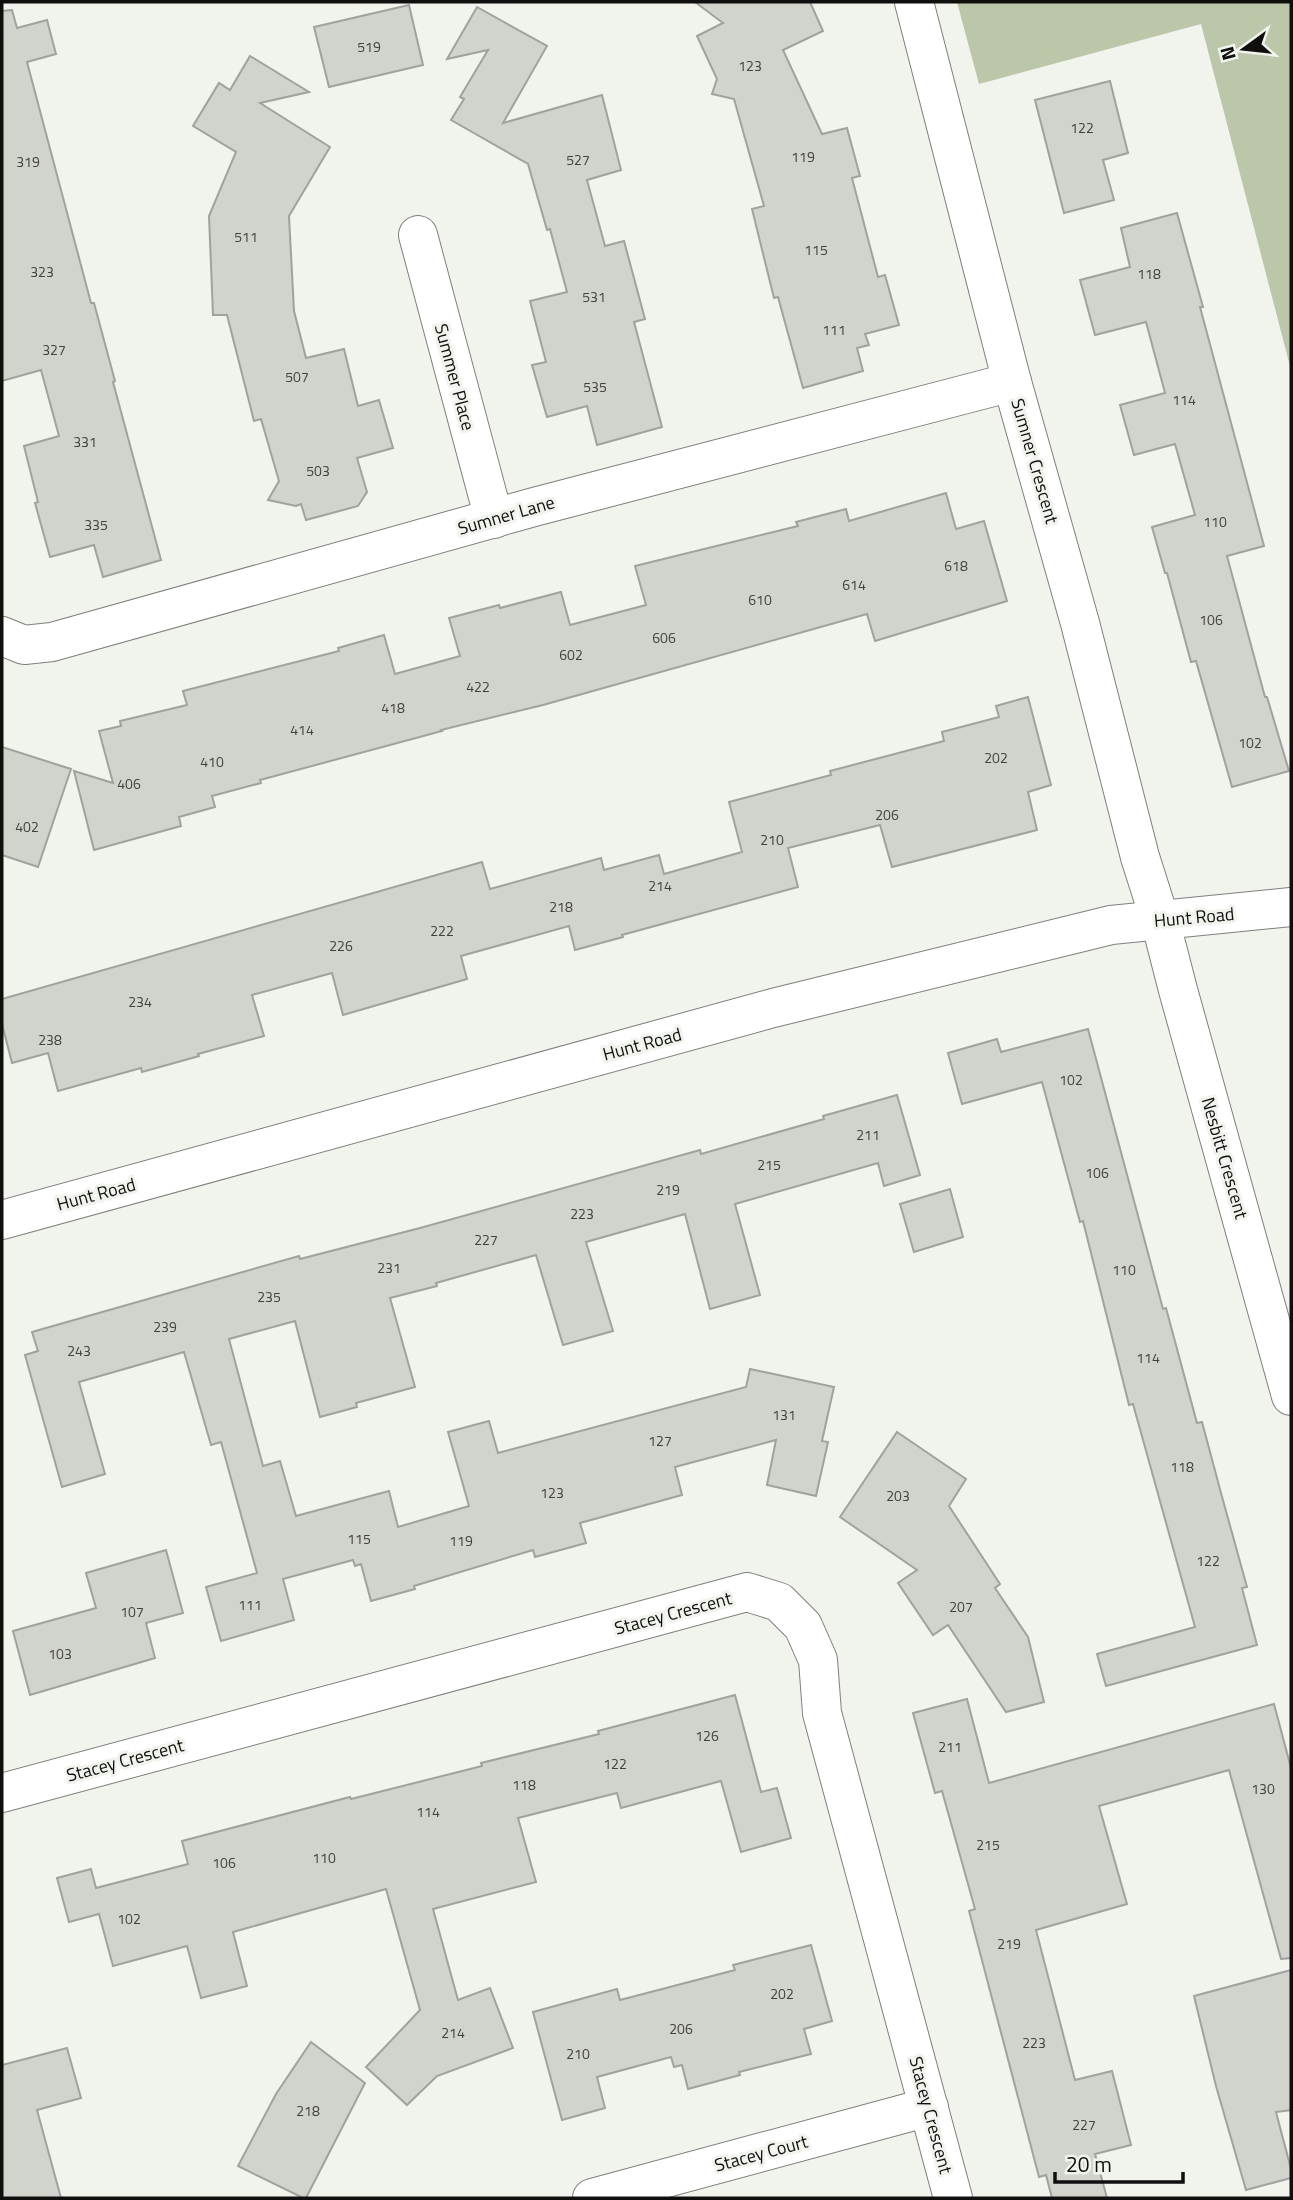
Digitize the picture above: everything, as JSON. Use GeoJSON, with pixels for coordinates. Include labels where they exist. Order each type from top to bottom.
{"type":"FeatureCollection","features":[{"type":"Feature","properties":{"kind":"street","name":"Sumner Crescent"},"geometry":{"type":"LineString","coordinates":[[914,2],[1012,382],[1080,624],[1140,857],[1160,920]]}},
{"type":"Feature","properties":{"kind":"street","name":"Summer Place"},"geometry":{"type":"LineString","coordinates":[[418,235],[494,519]]}},
{"type":"Feature","properties":{"kind":"street","name":"Sumner Lane"},"geometry":{"type":"LineString","coordinates":[[2,636],[24,645],[52,642],[494,519],[1012,382]]}},
{"type":"Feature","properties":{"kind":"street","name":"Hunt Road"},"geometry":{"type":"LineString","coordinates":[[2,1220],[773,1008],[1111,925],[1291,907]]}},
{"type":"Feature","properties":{"kind":"street","name":"Nesbitt Crescent"},"geometry":{"type":"LineString","coordinates":[[1160,920],[1291,1396]]}},
{"type":"Feature","properties":{"kind":"street","name":"Stacey Crescent"},"geometry":{"type":"LineString","coordinates":[[2,1793],[747,1592],[779,1602],[803,1626],[818,1660],[822,1713],[954,2198]]}},
{"type":"Feature","properties":{"kind":"street","name":"Stacey Court"},"geometry":{"type":"LineString","coordinates":[[592,2198],[929,2107]]}},
{"type":"Feature","properties":{"kind":"green space"},"geometry":{"type":"Polygon","coordinates":[[[957,2],[1291,2],[1291,370],[1201,24],[979,84],[957,2]]]}},
{"type":"Feature","properties":{"kind":"building"},"geometry":{"type":"Polygon","coordinates":[[[695,2],[810,2],[823,31],[783,50],[822,134],[847,128],[860,176],[852,178],[878,277],[885,275],[899,325],[865,334],[869,345],[857,348],[863,371],[803,388],[778,297],[774,298],[752,209],[764,206],[734,99],[712,94],[717,79],[697,36],[723,23],[695,2]]]}},
{"type":"Feature","properties":{"kind":"building"},"geometry":{"type":"Polygon","coordinates":[[[409,5],[423,65],[329,87],[314,27],[409,5]]]}},
{"type":"Feature","properties":{"kind":"building"},"geometry":{"type":"Polygon","coordinates":[[[477,7],[547,46],[503,123],[602,95],[621,170],[587,180],[605,246],[624,241],[645,319],[634,322],[662,427],[597,445],[587,406],[547,417],[532,365],[546,362],[530,301],[567,292],[550,229],[547,230],[528,164],[451,120],[464,99],[460,97],[488,50],[447,59],[477,7]]]}},
{"type":"Feature","properties":{"kind":"building"},"geometry":{"type":"Polygon","coordinates":[[[12,10],[17,28],[47,20],[56,54],[27,62],[161,560],[103,577],[94,545],[50,557],[35,503],[38,502],[24,446],[59,436],[41,370],[2,381],[2,11],[12,10]]]}},
{"type":"Feature","properties":{"kind":"building"},"geometry":{"type":"Polygon","coordinates":[[[250,56],[309,92],[260,103],[330,147],[289,216],[294,311],[306,358],[344,349],[358,406],[379,400],[393,448],[357,458],[367,492],[358,506],[306,520],[301,504],[296,506],[268,500],[279,481],[261,419],[254,421],[227,315],[213,315],[209,216],[236,152],[193,126],[219,83],[230,90],[250,56]]]}},
{"type":"Feature","properties":{"kind":"building"},"geometry":{"type":"Polygon","coordinates":[[[1110,81],[1128,153],[1103,160],[1114,200],[1064,213],[1035,100],[1110,81]]]}},
{"type":"Feature","properties":{"kind":"building"},"geometry":{"type":"Polygon","coordinates":[[[1177,213],[1264,546],[1227,556],[1265,697],[1289,771],[1232,787],[1196,661],[1191,662],[1152,527],[1195,515],[1175,444],[1134,455],[1120,405],[1165,393],[1146,322],[1095,335],[1080,280],[1130,267],[1121,228],[1177,213]]]}},
{"type":"Feature","properties":{"kind":"building"},"geometry":{"type":"Polygon","coordinates":[[[946,493],[956,529],[984,521],[1007,601],[875,641],[867,614],[543,705],[441,730],[212,796],[215,807],[179,817],[181,826],[94,850],[74,771],[113,783],[99,731],[121,726],[120,721],[187,705],[183,691],[339,651],[338,648],[384,635],[395,674],[460,656],[449,618],[561,592],[570,625],[646,605],[635,566],[798,526],[796,522],[846,509],[849,521],[946,493]]]}},
{"type":"Feature","properties":{"kind":"building"},"geometry":{"type":"Polygon","coordinates":[[[1028,697],[1051,785],[1028,792],[1037,830],[892,867],[880,825],[788,848],[798,887],[575,950],[569,926],[461,956],[467,979],[343,1015],[332,973],[252,995],[264,1036],[142,1072],[141,1068],[58,1091],[48,1053],[12,1063],[2,1024],[2,999],[482,862],[490,889],[601,858],[604,870],[659,855],[664,874],[742,852],[729,802],[831,775],[830,771],[944,741],[942,732],[999,717],[996,706],[1028,697]]]}},
{"type":"Feature","properties":{"kind":"building"},"geometry":{"type":"Polygon","coordinates":[[[2,747],[71,769],[38,867],[2,855],[2,747]]]}},
{"type":"Feature","properties":{"kind":"building"},"geometry":{"type":"Polygon","coordinates":[[[1088,1029],[1163,1309],[1166,1308],[1197,1423],[1202,1422],[1247,1587],[1242,1588],[1257,1645],[1106,1686],[1097,1654],[1195,1627],[1133,1404],[1129,1405],[1083,1221],[1080,1222],[1042,1082],[962,1104],[948,1053],[997,1039],[1001,1052],[1088,1029]]]}},
{"type":"Feature","properties":{"kind":"building"},"geometry":{"type":"Polygon","coordinates":[[[897,1095],[920,1175],[884,1186],[878,1163],[735,1204],[760,1295],[710,1309],[685,1214],[586,1242],[613,1331],[563,1345],[536,1255],[390,1298],[415,1387],[356,1403],[357,1407],[320,1417],[295,1321],[229,1339],[263,1466],[280,1461],[296,1516],[389,1491],[398,1527],[469,1506],[448,1432],[489,1421],[498,1453],[746,1387],[750,1369],[834,1387],[822,1441],[828,1442],[816,1496],[767,1485],[776,1440],[675,1467],[682,1495],[580,1523],[586,1543],[535,1557],[533,1550],[371,1601],[361,1564],[355,1566],[353,1560],[283,1579],[294,1620],[221,1641],[206,1587],[257,1573],[221,1442],[211,1445],[184,1352],[79,1382],[105,1474],[62,1487],[25,1355],[38,1351],[32,1332],[299,1256],[300,1259],[420,1228],[700,1150],[701,1154],[897,1095]]]}},
{"type":"Feature","properties":{"kind":"building"},"geometry":{"type":"Polygon","coordinates":[[[950,1189],[963,1237],[914,1252],[900,1204],[950,1189]]]}},
{"type":"Feature","properties":{"kind":"building"},"geometry":{"type":"Polygon","coordinates":[[[897,1432],[966,1479],[949,1506],[1000,1584],[995,1588],[1028,1637],[1044,1702],[1006,1712],[948,1625],[933,1635],[898,1583],[917,1570],[840,1517],[897,1432]]]}},
{"type":"Feature","properties":{"kind":"building"},"geometry":{"type":"Polygon","coordinates":[[[166,1550],[183,1613],[146,1623],[155,1658],[30,1695],[13,1631],[96,1608],[86,1573],[166,1550]]]}},
{"type":"Feature","properties":{"kind":"building"},"geometry":{"type":"Polygon","coordinates":[[[735,1695],[761,1792],[777,1788],[791,1838],[741,1852],[721,1781],[621,1808],[617,1793],[518,1818],[536,1882],[433,1909],[458,2000],[490,1988],[513,2048],[437,2076],[407,2105],[366,2067],[420,2010],[386,1889],[233,1932],[247,1986],[201,1998],[187,1946],[113,1966],[99,1914],[69,1922],[57,1878],[91,1869],[96,1888],[188,1864],[182,1841],[482,1766],[481,1763],[599,1734],[598,1731],[735,1695]]]}},
{"type":"Feature","properties":{"kind":"building"},"geometry":{"type":"Polygon","coordinates":[[[967,1699],[989,1783],[1274,1704],[1291,1768],[1291,1958],[1281,1959],[1229,1770],[1099,1806],[1127,1904],[1036,1930],[1075,2080],[1112,2071],[1131,2145],[1095,2154],[1107,2198],[1052,2198],[1046,2175],[1039,2177],[969,1911],[975,1909],[942,1791],[935,1793],[913,1713],[967,1699]]]}},
{"type":"Feature","properties":{"kind":"building"},"geometry":{"type":"Polygon","coordinates":[[[811,1945],[832,2021],[804,2029],[811,2054],[739,2072],[740,2075],[688,2089],[682,2065],[674,2067],[671,2057],[597,2077],[605,2108],[562,2120],[533,2012],[617,1989],[620,2000],[735,1970],[733,1965],[811,1945]]]}},
{"type":"Feature","properties":{"kind":"building"},"geometry":{"type":"Polygon","coordinates":[[[1291,1970],[1291,2110],[1276,2112],[1291,2178],[1246,2190],[1194,1996],[1291,1970]]]}},
{"type":"Feature","properties":{"kind":"building"},"geometry":{"type":"Polygon","coordinates":[[[311,2042],[365,2083],[306,2198],[303,2198],[238,2166],[276,2094],[311,2042]]]}},
{"type":"Feature","properties":{"kind":"building"},"geometry":{"type":"Polygon","coordinates":[[[67,2048],[81,2098],[37,2110],[61,2198],[2,2198],[2,2065],[67,2048]]]}}]}
